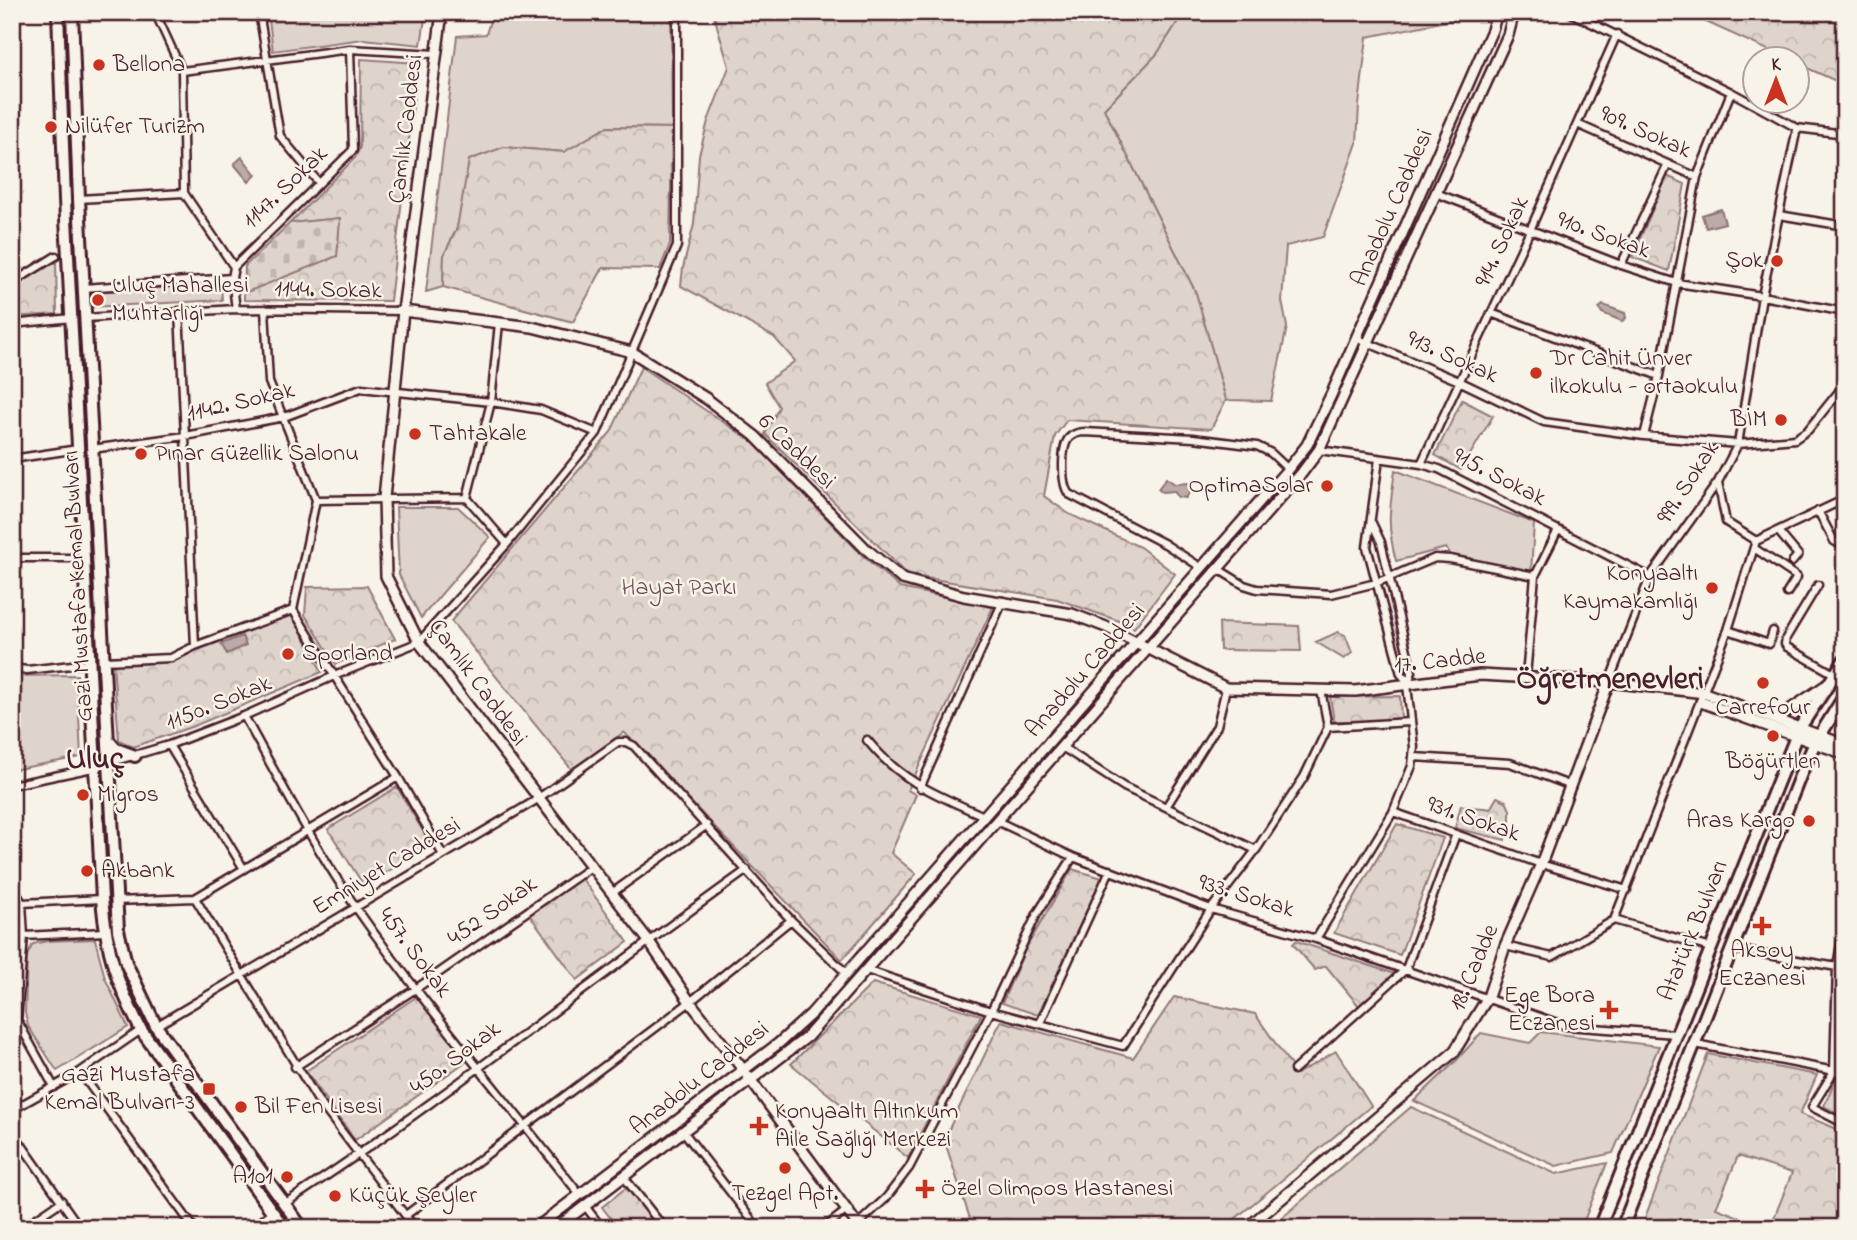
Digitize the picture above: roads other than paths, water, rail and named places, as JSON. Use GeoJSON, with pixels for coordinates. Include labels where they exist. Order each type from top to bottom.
{"type":"FeatureCollection","features":[{"type":"Feature","properties":{"kind":"main road","name":"Gazi Mustafa Kemal Bulvarı"},"geometry":{"type":"LineString","coordinates":[[58,12],[65,200],[105,932],[113,968],[141,1030],[284,1228]]}},
{"type":"Feature","properties":{"kind":"main road","name":"Gazi Mustafa Kemal Bulvarı"},"geometry":{"type":"LineString","coordinates":[[72,12],[83,288],[116,901],[121,947],[156,1026],[302,1228]]}},
{"type":"Feature","properties":{"kind":"main road","name":"Çamlık Caddesi"},"geometry":{"type":"LineString","coordinates":[[442,12],[403,312],[384,498],[386,576],[419,642],[648,940],[690,1002],[859,1226]]}},
{"type":"Feature","properties":{"kind":"main road","name":"Anadolu Caddesi"},"geometry":{"type":"LineString","coordinates":[[536,1228],[796,1030],[1307,445],[1492,30],[1497,12]]}},
{"type":"Feature","properties":{"kind":"main road","name":"Anadolu Caddesi"},"geometry":{"type":"LineString","coordinates":[[556,1228],[807,1037],[1149,649],[1319,450],[1507,35],[1514,12]]}},
{"type":"Feature","properties":{"kind":"main road","name":"6 Caddesi"},"geometry":{"type":"LineString","coordinates":[[403,312],[532,327],[632,352],[707,399],[755,436],[865,548],[902,579],[964,596],[1072,614],[1106,627],[1149,649]]}},
{"type":"Feature","properties":{"kind":"main road","name":"17. Cadde"},"geometry":{"type":"LineString","coordinates":[[1149,649],[1226,688],[1355,691],[1480,675],[1609,682],[1703,697],[1761,714],[1817,740]]}},
{"type":"Feature","properties":{"kind":"main road","name":"Atatürk Bulvarı"},"geometry":{"type":"LineString","coordinates":[[1599,1228],[1797,733],[1845,659]]}},
{"type":"Feature","properties":{"kind":"main road","name":"18. Cadde"},"geometry":{"type":"LineString","coordinates":[[1247,1228],[1454,1052],[1488,997],[1505,946],[1541,864],[1609,682]]}},
{"type":"Feature","properties":{"kind":"main road"},"geometry":{"type":"LineString","coordinates":[[1761,714],[1782,715],[1827,685]]}},
{"type":"Feature","properties":{"kind":"main road","name":"Atatürk Bulvarı"},"geometry":{"type":"LineString","coordinates":[[1622,1228],[1733,949],[1763,865],[1817,740],[1845,695]]}},
{"type":"Feature","properties":{"kind":"main road"},"geometry":{"type":"LineString","coordinates":[[1703,697],[1797,733]]}},
{"type":"Feature","properties":{"kind":"main road"},"geometry":{"type":"LineString","coordinates":[[108,740],[117,749],[135,756]]}},
{"type":"Feature","properties":{"kind":"main road"},"geometry":{"type":"LineString","coordinates":[[1817,740],[1845,745]]}},
{"type":"Feature","properties":{"kind":"main road"},"geometry":{"type":"LineString","coordinates":[[1817,740],[1845,754]]}},
{"type":"Feature","properties":{"kind":"street"},"geometry":{"type":"LineString","coordinates":[[155,12],[182,71],[184,193],[233,267],[236,309]]}},
{"type":"Feature","properties":{"kind":"street"},"geometry":{"type":"LineString","coordinates":[[259,12],[280,136],[319,183]]}},
{"type":"Feature","properties":{"kind":"street"},"geometry":{"type":"LineString","coordinates":[[419,642],[507,544],[597,433],[677,246],[677,12]]}},
{"type":"Feature","properties":{"kind":"street"},"geometry":{"type":"LineString","coordinates":[[1569,12],[1617,34],[1797,128],[1844,132]]}},
{"type":"Feature","properties":{"kind":"street","name":"914. Sokak"},"geometry":{"type":"LineString","coordinates":[[1421,464],[1530,230],[1617,34]]}},
{"type":"Feature","properties":{"kind":"street"},"geometry":{"type":"LineString","coordinates":[[182,71],[349,49],[436,54]]}},
{"type":"Feature","properties":{"kind":"street","name":"1147. Sokak"},"geometry":{"type":"LineString","coordinates":[[233,267],[353,150],[349,49]]}},
{"type":"Feature","properties":{"kind":"street"},"geometry":{"type":"LineString","coordinates":[[1644,436],[1659,376],[1697,177],[1731,92]]}},
{"type":"Feature","properties":{"kind":"street","name":"909. Sokak"},"geometry":{"type":"LineString","coordinates":[[1577,124],[1697,177]]}},
{"type":"Feature","properties":{"kind":"street","name":"999. Sokak"},"geometry":{"type":"LineString","coordinates":[[1609,682],[1650,577],[1718,482],[1738,444],[1762,296],[1797,128]]}},
{"type":"Feature","properties":{"kind":"street"},"geometry":{"type":"LineString","coordinates":[[1621,265],[1668,164]]}},
{"type":"Feature","properties":{"kind":"street"},"geometry":{"type":"LineString","coordinates":[[79,199],[184,193]]}},
{"type":"Feature","properties":{"kind":"street","name":"910. Sokak"},"geometry":{"type":"LineString","coordinates":[[1436,193],[1621,265],[1677,283],[1845,312]]}},
{"type":"Feature","properties":{"kind":"street"},"geometry":{"type":"LineString","coordinates":[[1779,215],[1845,226]]}},
{"type":"Feature","properties":{"kind":"street"},"geometry":{"type":"LineString","coordinates":[[12,284],[56,256]]}},
{"type":"Feature","properties":{"kind":"street"},"geometry":{"type":"LineString","coordinates":[[83,288],[232,278]]}},
{"type":"Feature","properties":{"kind":"street","name":"1144. Sokak"},"geometry":{"type":"LineString","coordinates":[[85,318],[236,309],[403,312]]}},
{"type":"Feature","properties":{"kind":"street"},"geometry":{"type":"LineString","coordinates":[[265,309],[269,383],[316,500],[293,610],[398,776],[443,855]]}},
{"type":"Feature","properties":{"kind":"street"},"geometry":{"type":"LineString","coordinates":[[179,311],[195,646]]}},
{"type":"Feature","properties":{"kind":"street"},"geometry":{"type":"LineString","coordinates":[[1491,313],[1659,376]]}},
{"type":"Feature","properties":{"kind":"street"},"geometry":{"type":"LineString","coordinates":[[12,324],[72,318]]}},
{"type":"Feature","properties":{"kind":"street"},"geometry":{"type":"LineString","coordinates":[[467,498],[491,402],[499,323]]}},
{"type":"Feature","properties":{"kind":"street","name":"913. Sokak"},"geometry":{"type":"LineString","coordinates":[[1356,338],[1459,381],[1544,422],[1644,436],[1738,444],[1795,439],[1808,430],[1845,384]]}},
{"type":"Feature","properties":{"kind":"street","name":"1142. Sokak"},"geometry":{"type":"LineString","coordinates":[[92,449],[185,436],[284,417],[361,388],[541,410],[597,433]]}},
{"type":"Feature","properties":{"kind":"street"},"geometry":{"type":"LineString","coordinates":[[1202,568],[1164,544],[1069,494],[1063,481],[1065,445],[1070,437],[1085,432],[1193,438],[1250,445],[1266,449],[1288,469]]}},
{"type":"Feature","properties":{"kind":"street"},"geometry":{"type":"LineString","coordinates":[[12,459],[78,449]]}},
{"type":"Feature","properties":{"kind":"street","name":"915. Sokak"},"geometry":{"type":"LineString","coordinates":[[1319,450],[1421,464],[1439,469],[1650,577]]}},
{"type":"Feature","properties":{"kind":"street"},"geometry":{"type":"LineString","coordinates":[[1379,460],[1367,547],[1401,674],[1407,683]]}},
{"type":"Feature","properties":{"kind":"street"},"geometry":{"type":"LineString","coordinates":[[1718,482],[1727,522],[1797,578],[1787,593]]}},
{"type":"Feature","properties":{"kind":"street"},"geometry":{"type":"LineString","coordinates":[[316,500],[467,498],[507,544]]}},
{"type":"Feature","properties":{"kind":"street"},"geometry":{"type":"LineString","coordinates":[[1505,946],[1552,957],[1614,920],[1703,697],[1755,545],[1845,499]]}},
{"type":"Feature","properties":{"kind":"street"},"geometry":{"type":"LineString","coordinates":[[1818,511],[1834,541],[1845,547]]}},
{"type":"Feature","properties":{"kind":"street"},"geometry":{"type":"LineString","coordinates":[[1316,939],[1392,812],[1414,757],[1407,683],[1412,672],[1381,542],[1372,523]]}},
{"type":"Feature","properties":{"kind":"street"},"geometry":{"type":"LineString","coordinates":[[1526,676],[1535,576],[1558,530]]}},
{"type":"Feature","properties":{"kind":"street"},"geometry":{"type":"LineString","coordinates":[[1778,531],[1798,555],[1792,562]]}},
{"type":"Feature","properties":{"kind":"street"},"geometry":{"type":"LineString","coordinates":[[12,558],[84,558]]}},
{"type":"Feature","properties":{"kind":"street"},"geometry":{"type":"LineString","coordinates":[[1217,569],[1244,585],[1265,590],[1331,594],[1376,583],[1430,559],[1440,558],[1535,576]]}},
{"type":"Feature","properties":{"kind":"street"},"geometry":{"type":"LineString","coordinates":[[1818,585],[1785,644],[1787,648],[1833,674]]}},
{"type":"Feature","properties":{"kind":"street"},"geometry":{"type":"LineString","coordinates":[[920,788],[1003,601]]}},
{"type":"Feature","properties":{"kind":"street"},"geometry":{"type":"LineString","coordinates":[[104,661],[171,658],[195,646],[293,610]]}},
{"type":"Feature","properties":{"kind":"street"},"geometry":{"type":"LineString","coordinates":[[1728,630],[1769,644],[1773,631]]}},
{"type":"Feature","properties":{"kind":"street","name":"1150. Sokak"},"geometry":{"type":"LineString","coordinates":[[12,785],[109,764],[169,745],[419,642]]}},
{"type":"Feature","properties":{"kind":"street"},"geometry":{"type":"LineString","coordinates":[[12,667],[27,670],[90,663]]}},
{"type":"Feature","properties":{"kind":"street"},"geometry":{"type":"LineString","coordinates":[[1166,807],[1217,726],[1226,688]]}},
{"type":"Feature","properties":{"kind":"street"},"geometry":{"type":"LineString","coordinates":[[866,970],[991,1011],[1123,1046],[1211,909],[1304,777],[1328,727],[1321,690]]}},
{"type":"Feature","properties":{"kind":"street","name":"457. Sokak"},"geometry":{"type":"LineString","coordinates":[[244,716],[307,829],[357,909],[477,1067],[580,1195]]}},
{"type":"Feature","properties":{"kind":"street"},"geometry":{"type":"LineString","coordinates":[[1328,727],[1410,722]]}},
{"type":"Feature","properties":{"kind":"street"},"geometry":{"type":"LineString","coordinates":[[867,740],[880,756],[920,788],[984,816]]}},
{"type":"Feature","properties":{"kind":"street","name":"Emniyet Caddesi"},"geometry":{"type":"LineString","coordinates":[[156,1026],[539,799],[618,742],[634,746],[707,825]]}},
{"type":"Feature","properties":{"kind":"street"},"geometry":{"type":"LineString","coordinates":[[169,745],[244,869]]}},
{"type":"Feature","properties":{"kind":"street"},"geometry":{"type":"LineString","coordinates":[[1062,747],[1124,787],[1255,850]]}},
{"type":"Feature","properties":{"kind":"street"},"geometry":{"type":"LineString","coordinates":[[1414,757],[1510,763],[1569,785]]}},
{"type":"Feature","properties":{"kind":"street"},"geometry":{"type":"LineString","coordinates":[[116,901],[195,898],[398,776]]}},
{"type":"Feature","properties":{"kind":"street","name":"931. Sokak"},"geometry":{"type":"LineString","coordinates":[[1392,812],[1541,864],[1627,890]]}},
{"type":"Feature","properties":{"kind":"street","name":"933. Sokak"},"geometry":{"type":"LineString","coordinates":[[997,821],[1073,857],[1211,909],[1316,939],[1566,1026],[1676,1034]]}},
{"type":"Feature","properties":{"kind":"street"},"geometry":{"type":"LineString","coordinates":[[612,893],[707,825],[791,920],[847,974]]}},
{"type":"Feature","properties":{"kind":"street"},"geometry":{"type":"LineString","coordinates":[[1294,1070],[1406,969],[1456,834]]}},
{"type":"Feature","properties":{"kind":"street"},"geometry":{"type":"LineString","coordinates":[[859,1226],[886,1198],[909,1168],[991,1011],[1037,914],[1073,857]]}},
{"type":"Feature","properties":{"kind":"street","name":"452 Sokak"},"geometry":{"type":"LineString","coordinates":[[295,1068],[417,988],[591,867]]}},
{"type":"Feature","properties":{"kind":"street","name":"450. Sokak"},"geometry":{"type":"LineString","coordinates":[[284,1203],[360,1155],[648,940],[747,870]]}},
{"type":"Feature","properties":{"kind":"street"},"geometry":{"type":"LineString","coordinates":[[1040,1023],[1110,870]]}},
{"type":"Feature","properties":{"kind":"street"},"geometry":{"type":"LineString","coordinates":[[12,884],[22,903],[23,936],[15,1020],[54,1087]]}},
{"type":"Feature","properties":{"kind":"street"},"geometry":{"type":"LineString","coordinates":[[195,898],[295,1068],[415,1228]]}},
{"type":"Feature","properties":{"kind":"street"},"geometry":{"type":"LineString","coordinates":[[22,903],[102,899]]}},
{"type":"Feature","properties":{"kind":"street"},"geometry":{"type":"LineString","coordinates":[[1845,919],[1837,967],[1834,1072],[1812,1107],[1845,1124]]}},
{"type":"Feature","properties":{"kind":"street"},"geometry":{"type":"LineString","coordinates":[[406,1215],[690,1002],[791,920]]}},
{"type":"Feature","properties":{"kind":"street"},"geometry":{"type":"LineString","coordinates":[[1614,920],[1711,948]]}},
{"type":"Feature","properties":{"kind":"street"},"geometry":{"type":"LineString","coordinates":[[23,936],[105,932]]}},
{"type":"Feature","properties":{"kind":"street"},"geometry":{"type":"LineString","coordinates":[[1733,949],[1837,967]]}},
{"type":"Feature","properties":{"kind":"street"},"geometry":{"type":"LineString","coordinates":[[12,1110],[80,1072],[141,1030]]}},
{"type":"Feature","properties":{"kind":"street"},"geometry":{"type":"LineString","coordinates":[[1695,1044],[1845,1073]]}},
{"type":"Feature","properties":{"kind":"street"},"geometry":{"type":"LineString","coordinates":[[80,1072],[194,1228]]}},
{"type":"Feature","properties":{"kind":"street"},"geometry":{"type":"LineString","coordinates":[[683,1131],[758,1228]]}},
{"type":"Feature","properties":{"kind":"street"},"geometry":{"type":"LineString","coordinates":[[13,1134],[80,1228]]}},
{"type":"Feature","properties":{"kind":"street"},"geometry":{"type":"LineString","coordinates":[[623,1176],[664,1228]]}},
{"type":"Feature","properties":{"kind":"street"},"geometry":{"type":"LineString","coordinates":[[22,1228],[61,1200]]}},
{"type":"Feature","properties":{"kind":"street"},"geometry":{"type":"LineString","coordinates":[[585,1206],[602,1228]]}},
{"type":"Feature","properties":{"kind":"street"},"geometry":{"type":"LineString","coordinates":[[824,1228],[847,1210]]}},
{"type":"Feature","properties":{"kind":"street"},"geometry":{"type":"LineString","coordinates":[[252,1228],[272,1212]]}},
{"type":"Feature","properties":{"kind":"place","name":"Bellona"},"geometry":{"type":"Point","coordinates":[99,65]}},
{"type":"Feature","properties":{"kind":"place","name":"Nilüfer Turizm"},"geometry":{"type":"Point","coordinates":[51,127]}},
{"type":"Feature","properties":{"kind":"place","name":"Şok"},"geometry":{"type":"Point","coordinates":[1777,261]}},
{"type":"Feature","properties":{"kind":"place","name":"Uluç Mahallesi Muhtarlığı"},"geometry":{"type":"Point","coordinates":[98,300]}},
{"type":"Feature","properties":{"kind":"place","name":"Dr Cahit Ünver ilkokulu - ortaokulu"},"geometry":{"type":"Point","coordinates":[1536,373]}},
{"type":"Feature","properties":{"kind":"place","name":"BİM"},"geometry":{"type":"Point","coordinates":[1781,420]}},
{"type":"Feature","properties":{"kind":"place","name":"Tahtakale"},"geometry":{"type":"Point","coordinates":[415,434]}},
{"type":"Feature","properties":{"kind":"place","name":"Pınar Güzellik Salonu"},"geometry":{"type":"Point","coordinates":[141,454]}},
{"type":"Feature","properties":{"kind":"place","name":"OptimaSolar"},"geometry":{"type":"Point","coordinates":[1327,486]}},
{"type":"Feature","properties":{"kind":"place","name":"Konyaaltı Kaymakamlığı"},"geometry":{"type":"Point","coordinates":[1712,588]}},
{"type":"Feature","properties":{"kind":"place","name":"Sporland"},"geometry":{"type":"Point","coordinates":[288,654]}},
{"type":"Feature","properties":{"kind":"place","name":"Carrefour"},"geometry":{"type":"Point","coordinates":[1763,683]}},
{"type":"Feature","properties":{"kind":"place","name":"Böğürtlen"},"geometry":{"type":"Point","coordinates":[1773,736]}},
{"type":"Feature","properties":{"kind":"place","name":"Migros"},"geometry":{"type":"Point","coordinates":[83,795]}},
{"type":"Feature","properties":{"kind":"place","name":"Aras Kargo"},"geometry":{"type":"Point","coordinates":[1809,821]}},
{"type":"Feature","properties":{"kind":"place","name":"Akbank"},"geometry":{"type":"Point","coordinates":[87,871]}},
{"type":"Feature","properties":{"kind":"place","name":"Aksoy Eczanesi"},"geometry":{"type":"Point","coordinates":[1762,926]}},
{"type":"Feature","properties":{"kind":"place","name":"Ege Bora Eczanesi"},"geometry":{"type":"Point","coordinates":[1609,1010]}},
{"type":"Feature","properties":{"kind":"place","name":"Gazi Mustafa Kemal Bulvarı-3"},"geometry":{"type":"Point","coordinates":[209,1089]}},
{"type":"Feature","properties":{"kind":"place","name":"Bil Fen Lisesi"},"geometry":{"type":"Point","coordinates":[241,1107]}},
{"type":"Feature","properties":{"kind":"place","name":"Konyaaltı Altınkum Aile Sağlığı Merkezi"},"geometry":{"type":"Point","coordinates":[759,1126]}},
{"type":"Feature","properties":{"kind":"place","name":"Tezgel Apt."},"geometry":{"type":"Point","coordinates":[785,1168]}},
{"type":"Feature","properties":{"kind":"place","name":"A101"},"geometry":{"type":"Point","coordinates":[287,1177]}},
{"type":"Feature","properties":{"kind":"place","name":"Özel Olimpos Hastanesi"},"geometry":{"type":"Point","coordinates":[925,1189]}},
{"type":"Feature","properties":{"kind":"place","name":"Küçük Şeyler"},"geometry":{"type":"Point","coordinates":[335,1196]}},
{"type":"Feature","properties":{"kind":"district","name":"Öğretmenevleri"},"geometry":{"type":"Point","coordinates":[1610,680]}},
{"type":"Feature","properties":{"kind":"district","name":"Uluç"},"geometry":{"type":"Point","coordinates":[95,760]}},
{"type":"Feature","properties":{"kind":"park label","name":"Hayat Parkı"},"geometry":{"type":"Point","coordinates":[679,588]}}]}
